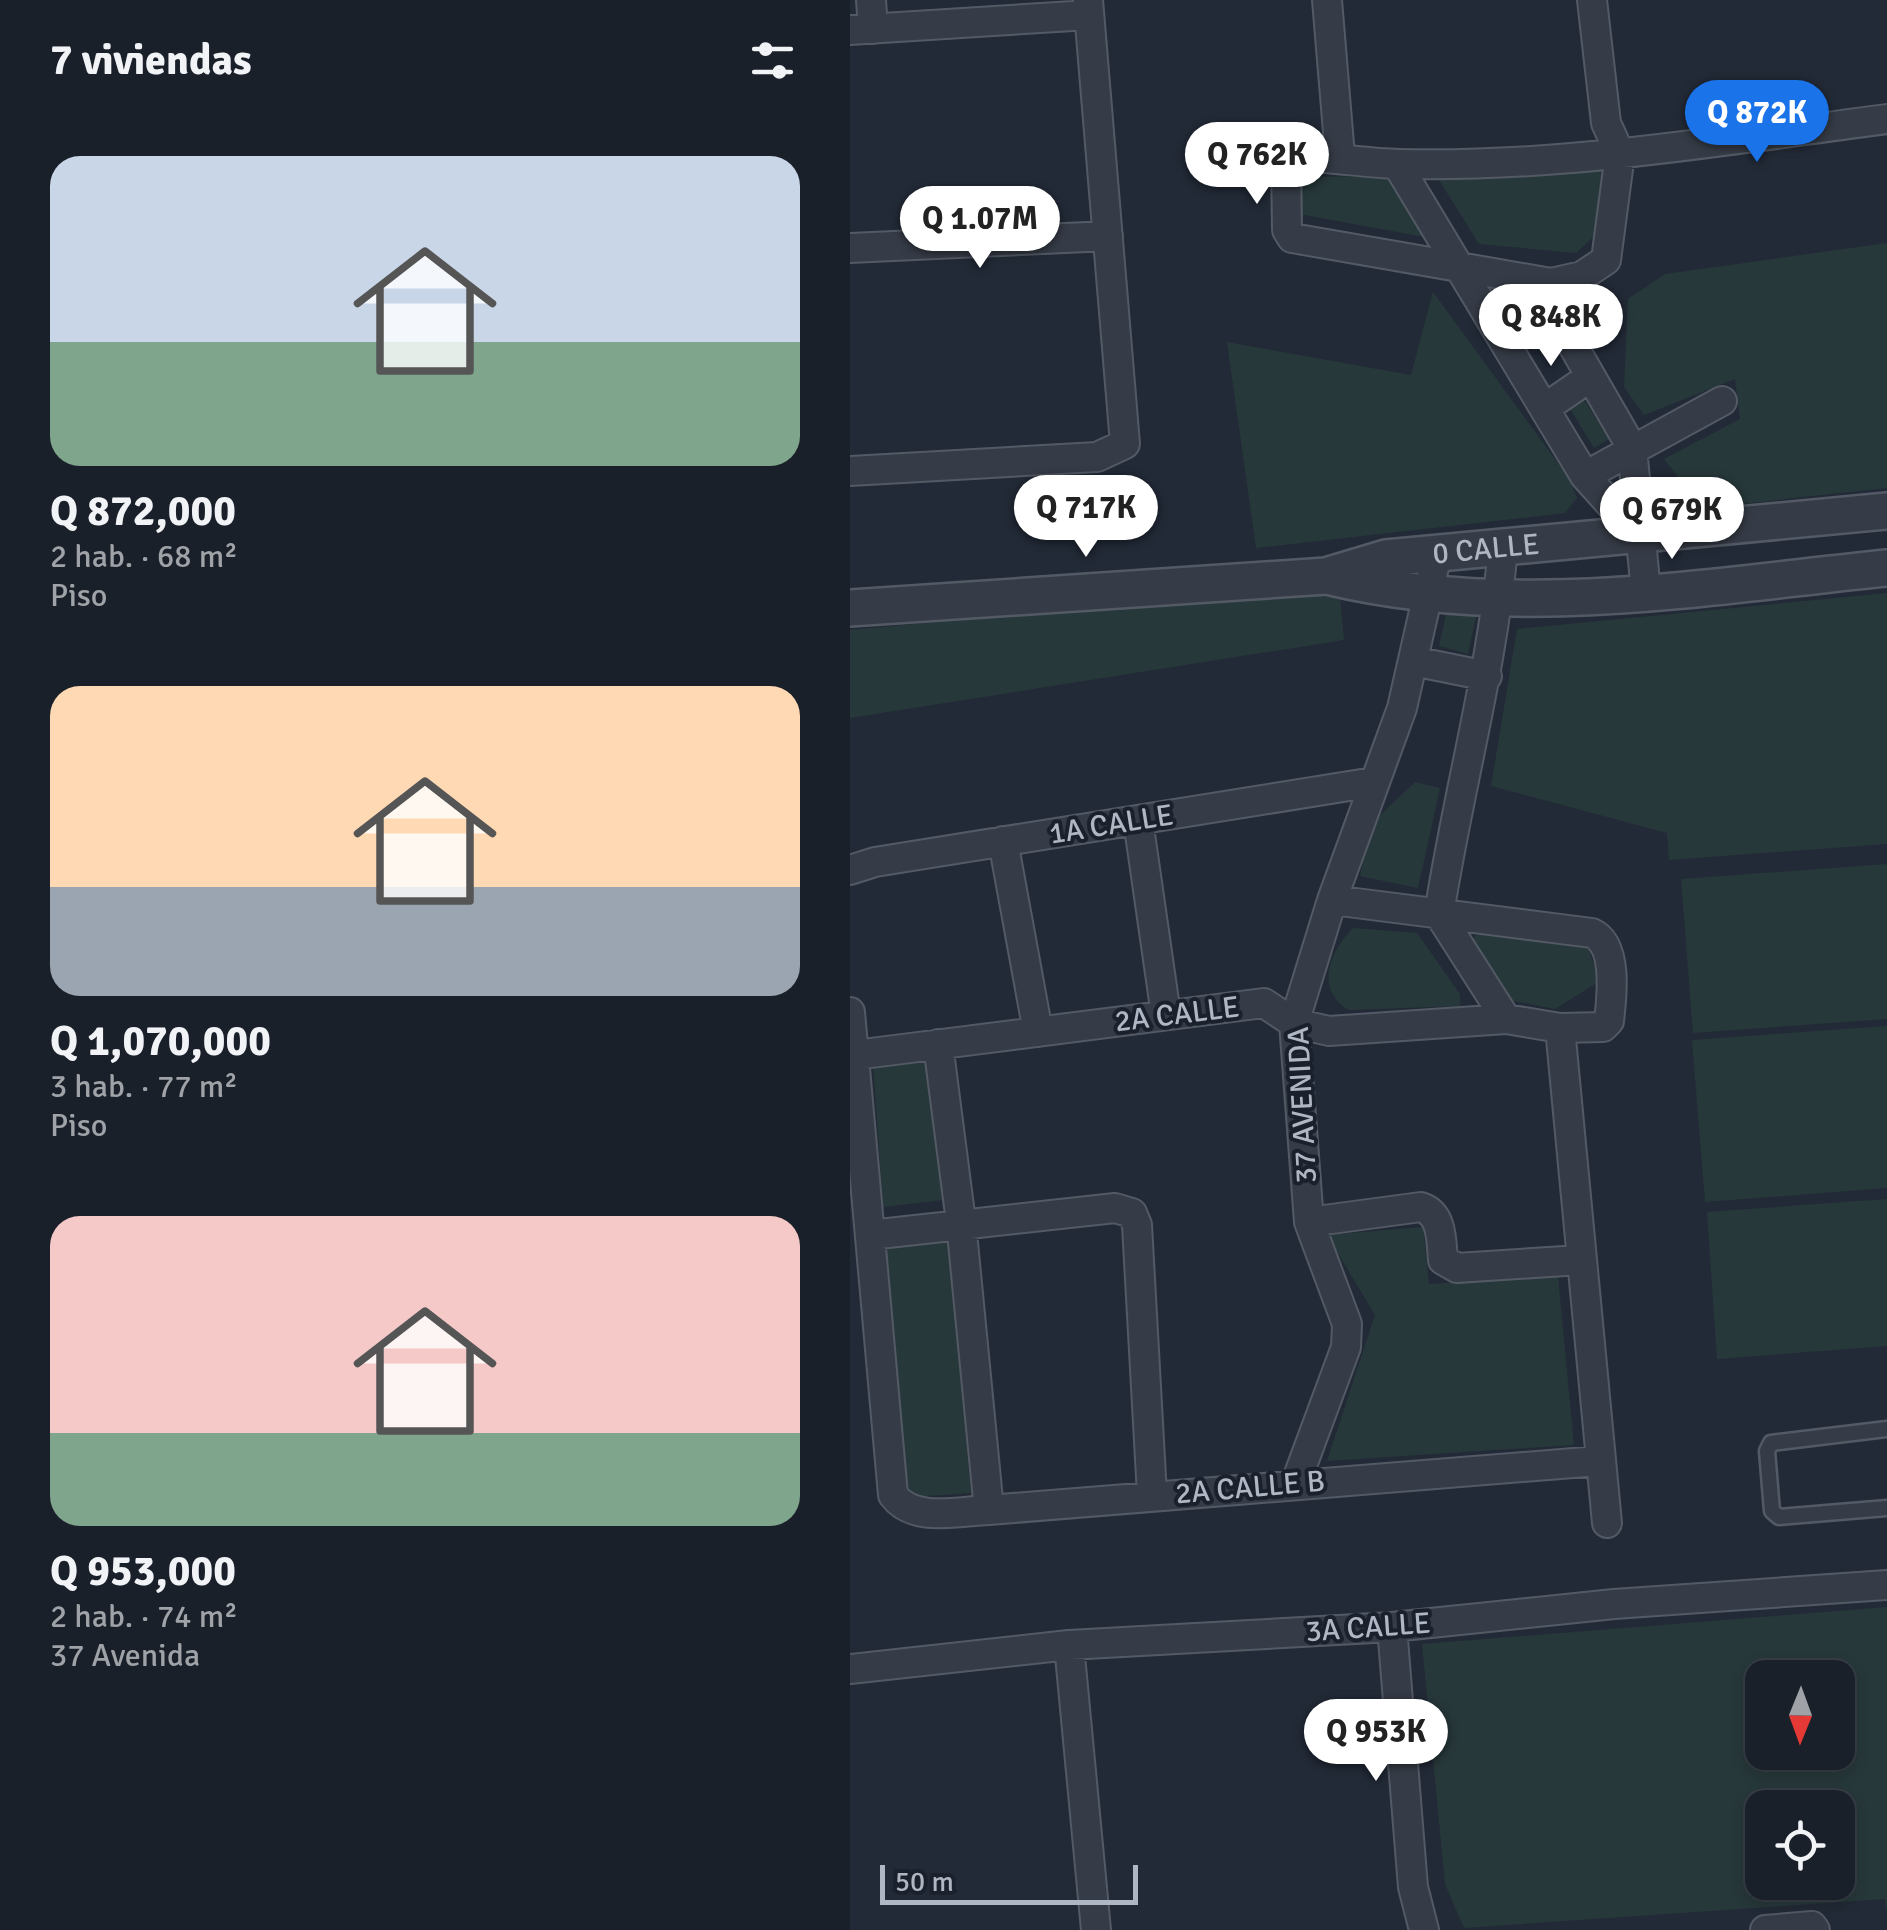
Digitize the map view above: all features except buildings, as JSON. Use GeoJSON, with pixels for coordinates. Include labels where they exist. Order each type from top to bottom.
{"type":"FeatureCollection","features":[{"type":"Feature","properties":{"kind":"street"},"geometry":{"type":"LineString","coordinates":[[850,471],[1097,456],[1124,444],[1089,8],[862,30],[871,0]]}},
{"type":"Feature","properties":{"kind":"street"},"geometry":{"type":"LineString","coordinates":[[1326,0],[1340,156]]}},
{"type":"Feature","properties":{"kind":"street"},"geometry":{"type":"LineString","coordinates":[[1592,0],[1606,122],[1620,154],[1606,260],[1582,276],[1551,283],[1454,263],[1292,238],[1286,230],[1286,163],[1292,157],[1340,156],[1397,164],[1620,154],[1887,119]]}},
{"type":"Feature","properties":{"kind":"street"},"geometry":{"type":"LineString","coordinates":[[1397,164],[1584,476],[1640,537]]}},
{"type":"Feature","properties":{"kind":"street"},"geometry":{"type":"LineString","coordinates":[[850,248],[1108,236]]}},
{"type":"Feature","properties":{"kind":"street"},"geometry":{"type":"LineString","coordinates":[[1551,283],[1549,304],[1632,448],[1646,592]]}},
{"type":"Feature","properties":{"kind":"street"},"geometry":{"type":"LineString","coordinates":[[1544,408],[1590,377]]}},
{"type":"Feature","properties":{"kind":"street"},"geometry":{"type":"LineString","coordinates":[[1584,476],[1722,401]]}},
{"type":"Feature","properties":{"kind":"street","name":"0 CALLE"},"geometry":{"type":"LineString","coordinates":[[850,608],[1326,576],[1386,558],[1887,511]]}},
{"type":"Feature","properties":{"kind":"street"},"geometry":{"type":"LineString","coordinates":[[1503,548],[1487,676],[1457,800],[1439,914],[1506,1019]]}},
{"type":"Feature","properties":{"kind":"street","name":"37 AVENIDA"},"geometry":{"type":"LineString","coordinates":[[1296,1482],[1346,1347],[1347,1324],[1309,1222],[1294,1023],[1332,900],[1402,708],[1437,554]]}},
{"type":"Feature","properties":{"kind":"street","name":"0 CALLE"},"geometry":{"type":"LineString","coordinates":[[1326,576],[1383,590],[1498,600],[1646,592],[1887,568]]}},
{"type":"Feature","properties":{"kind":"street"},"geometry":{"type":"LineString","coordinates":[[1413,661],[1487,676]]}},
{"type":"Feature","properties":{"kind":"street","name":"1A CALLE"},"geometry":{"type":"LineString","coordinates":[[850,870],[874,862],[1374,782]]}},
{"type":"Feature","properties":{"kind":"street"},"geometry":{"type":"LineString","coordinates":[[1138,820],[1166,1015]]}},
{"type":"Feature","properties":{"kind":"street"},"geometry":{"type":"LineString","coordinates":[[1003,841],[1038,1032]]}},
{"type":"Feature","properties":{"kind":"street"},"geometry":{"type":"LineString","coordinates":[[1332,900],[1439,914]]}},
{"type":"Feature","properties":{"kind":"street","name":"2A CALLE"},"geometry":{"type":"LineString","coordinates":[[854,1055],[1264,1003],[1294,1023],[1329,1031],[1506,1019],[1560,1028],[1603,1028],[1610,1021],[1608,949],[1602,938],[1439,914]]}},
{"type":"Feature","properties":{"kind":"street"},"geometry":{"type":"LineString","coordinates":[[850,1012],[870,1235],[1114,1208],[1132,1213],[1136,1225],[1152,1496]]}},
{"type":"Feature","properties":{"kind":"street"},"geometry":{"type":"LineString","coordinates":[[1560,1028],[1598,1461],[1607,1523]]}},
{"type":"Feature","properties":{"kind":"street"},"geometry":{"type":"LineString","coordinates":[[938,1044],[961,1222],[989,1510]]}},
{"type":"Feature","properties":{"kind":"street"},"geometry":{"type":"LineString","coordinates":[[1309,1222],[1421,1208],[1430,1210],[1438,1222],[1443,1260],[1457,1268],[1580,1260]]}},
{"type":"Feature","properties":{"kind":"street","name":"2A CALLE B"},"geometry":{"type":"LineString","coordinates":[[870,1235],[894,1495],[903,1508],[916,1513],[1598,1461]]}},
{"type":"Feature","properties":{"kind":"street","name":"3A CALLE"},"geometry":{"type":"LineString","coordinates":[[850,1669],[1069,1644],[1392,1627],[1887,1585]]}},
{"type":"Feature","properties":{"kind":"street"},"geometry":{"type":"LineString","coordinates":[[1392,1627],[1413,1887],[1424,1930]]}},
{"type":"Feature","properties":{"kind":"street"},"geometry":{"type":"LineString","coordinates":[[1069,1644],[1096,1930]]}},
{"type":"Feature","properties":{"kind":"street"},"geometry":{"type":"LineString","coordinates":[[1765,1930],[1814,1928]]}},
{"type":"Feature","properties":{"kind":"lane"},"geometry":{"type":"LineString","coordinates":[[1887,1429],[1772,1443],[1767,1451],[1772,1511],[1779,1516],[1887,1508]]}},
{"type":"Feature","properties":{"kind":"shaded area"},"geometry":{"type":"Polygon","coordinates":[[[1599,164],[1609,178],[1601,230],[1576,253],[1479,244],[1434,172],[1599,164]]]}},
{"type":"Feature","properties":{"kind":"shaded area"},"geometry":{"type":"Polygon","coordinates":[[[1391,176],[1430,238],[1299,214],[1298,177],[1391,176]]]}},
{"type":"Feature","properties":{"kind":"shaded area"},"geometry":{"type":"Polygon","coordinates":[[[1887,243],[1887,488],[1703,508],[1664,459],[1740,419],[1735,379],[1644,415],[1624,387],[1628,299],[1665,274],[1887,243]]]}},
{"type":"Feature","properties":{"kind":"shaded area"},"geometry":{"type":"Polygon","coordinates":[[[1433,292],[1568,477],[1577,498],[1565,513],[1256,548],[1227,342],[1411,375],[1433,292]]]}},
{"type":"Feature","properties":{"kind":"shaded area"},"geometry":{"type":"Polygon","coordinates":[[[1583,398],[1609,439],[1594,448],[1569,407],[1583,398]]]}},
{"type":"Feature","properties":{"kind":"shaded area"},"geometry":{"type":"Polygon","coordinates":[[[1339,585],[1344,640],[850,718],[850,630],[1339,585]]]}},
{"type":"Feature","properties":{"kind":"shaded area"},"geometry":{"type":"Polygon","coordinates":[[[1887,593],[1887,844],[1669,860],[1667,833],[1491,786],[1517,629],[1887,593]]]}},
{"type":"Feature","properties":{"kind":"shaded area"},"geometry":{"type":"Polygon","coordinates":[[[1448,606],[1477,612],[1468,654],[1439,646],[1448,606]]]}},
{"type":"Feature","properties":{"kind":"shaded area"},"geometry":{"type":"Polygon","coordinates":[[[1415,782],[1440,788],[1418,888],[1360,876],[1372,823],[1415,782]]]}},
{"type":"Feature","properties":{"kind":"shaded area"},"geometry":{"type":"Polygon","coordinates":[[[1887,864],[1887,1019],[1693,1033],[1681,879],[1887,864]]]}},
{"type":"Feature","properties":{"kind":"shaded area"},"geometry":{"type":"Polygon","coordinates":[[[1353,928],[1417,933],[1460,994],[1460,1006],[1349,1010],[1338,1002],[1332,992],[1329,970],[1338,948],[1353,928]]]}},
{"type":"Feature","properties":{"kind":"shaded area"},"geometry":{"type":"Polygon","coordinates":[[[1482,931],[1588,948],[1600,981],[1555,1009],[1513,1001],[1469,941],[1482,931]]]}},
{"type":"Feature","properties":{"kind":"shaded area"},"geometry":{"type":"Polygon","coordinates":[[[1887,1026],[1887,1188],[1705,1202],[1692,1040],[1887,1026]]]}},
{"type":"Feature","properties":{"kind":"shaded area"},"geometry":{"type":"Polygon","coordinates":[[[928,1054],[943,1200],[883,1207],[873,1063],[928,1054]]]}},
{"type":"Feature","properties":{"kind":"shaded area"},"geometry":{"type":"Polygon","coordinates":[[[1887,1199],[1887,1346],[1717,1359],[1707,1212],[1887,1199]]]}},
{"type":"Feature","properties":{"kind":"shaded area"},"geometry":{"type":"Polygon","coordinates":[[[1423,1227],[1429,1284],[1558,1276],[1574,1445],[1327,1461],[1375,1315],[1327,1235],[1423,1227]]]}},
{"type":"Feature","properties":{"kind":"shaded area"},"geometry":{"type":"Polygon","coordinates":[[[947,1233],[971,1493],[898,1498],[881,1239],[947,1233]]]}},
{"type":"Feature","properties":{"kind":"shaded area"},"geometry":{"type":"Polygon","coordinates":[[[1887,1607],[1887,1914],[1885,1899],[1464,1928],[1445,1884],[1422,1644],[1887,1607]]]}}]}
